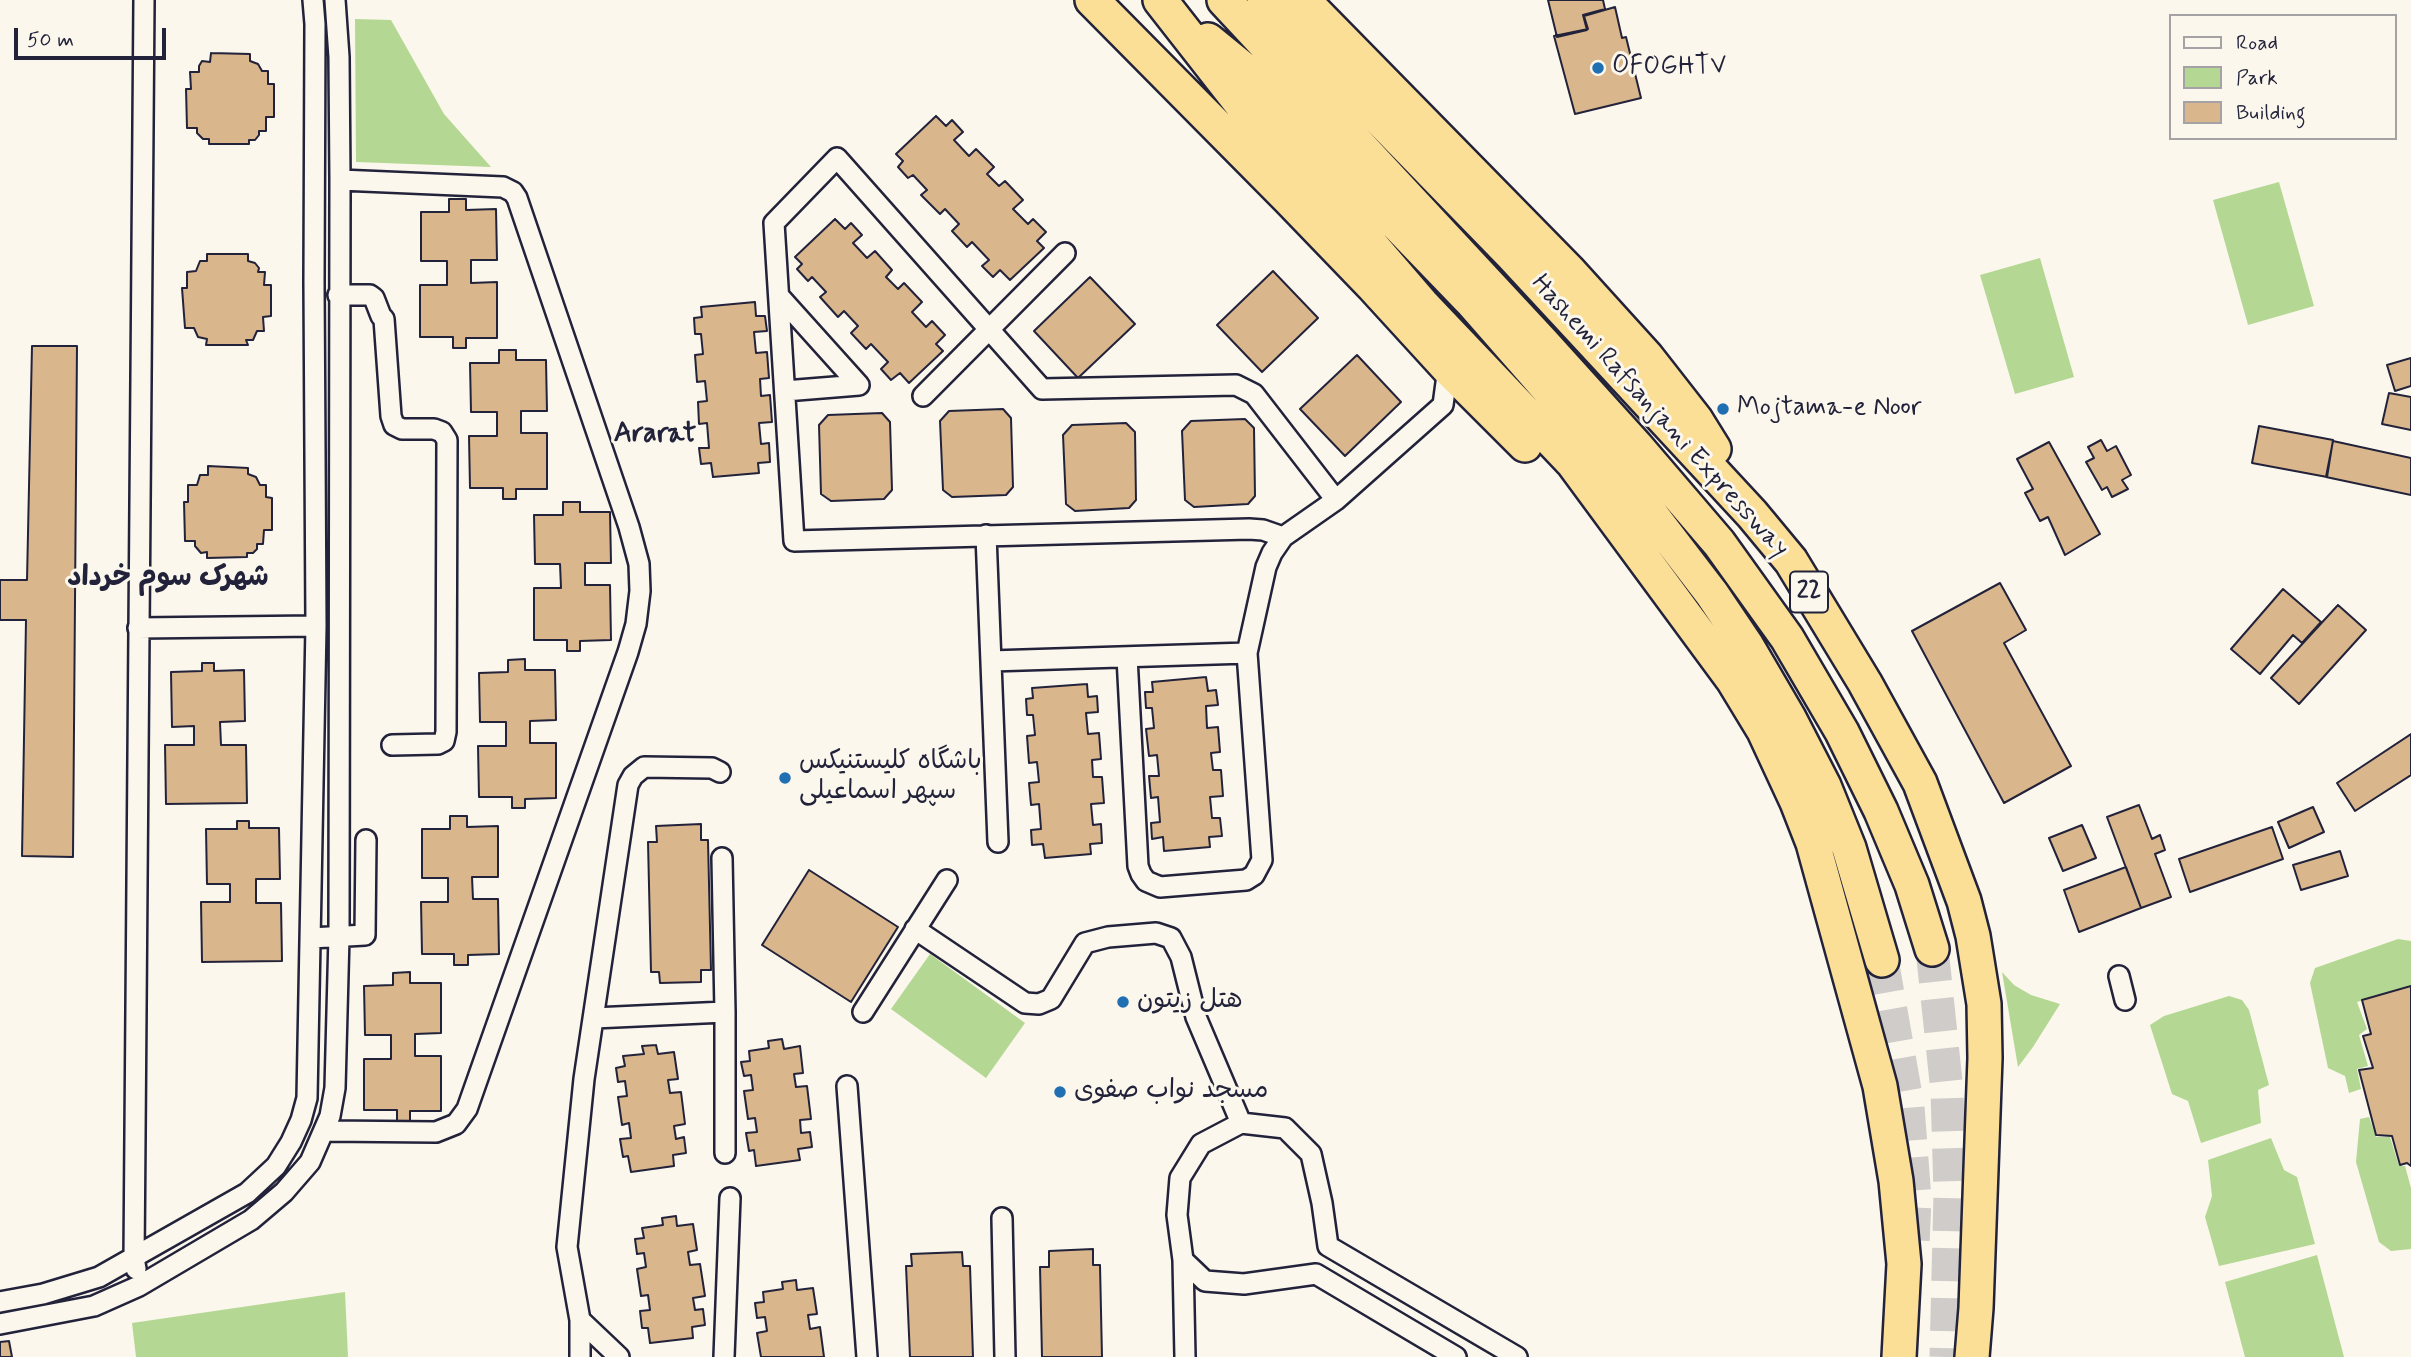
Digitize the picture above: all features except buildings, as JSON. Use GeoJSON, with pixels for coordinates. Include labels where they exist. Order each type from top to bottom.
{"type":"FeatureCollection","features":[{"type":"Feature","properties":{"kind":"highway"},"geometry":{"type":"LineString","coordinates":[[1092,0],[1373,286],[1448,368],[1590,514],[1651,567]]}},
{"type":"Feature","properties":{"kind":"highway"},"geometry":{"type":"LineString","coordinates":[[1115,0],[1217,126]]}},
{"type":"Feature","properties":{"kind":"highway"},"geometry":{"type":"LineString","coordinates":[[1160,0],[1253,120],[1348,218],[1422,304],[1573,463],[1733,680],[1764,731],[1813,843],[1880,1086],[1896,1181],[1903,1264],[1899,1357]]}},
{"type":"Feature","properties":{"kind":"highway"},"geometry":{"type":"LineString","coordinates":[[1160,0],[1262,84],[1412,239],[1574,418],[1674,543],[1747,646],[1789,718],[1824,786],[1849,848],[1882,960]]}},
{"type":"Feature","properties":{"kind":"highway","name":"Hashemi Rafsanjani Expressway"},"geometry":{"type":"LineString","coordinates":[[1224,0],[1542,342],[1636,446],[1718,543],[1787,638],[1842,732],[1887,823],[1912,885],[1932,949]]}},
{"type":"Feature","properties":{"kind":"highway","name":"Hashemi Rafsanjani Expressway"},"geometry":{"type":"LineString","coordinates":[[1265,0],[1512,255],[1752,514],[1791,561],[1865,683],[1920,783],[1964,901],[1973,936],[1984,1004],[1985,1058],[1972,1357]]}},
{"type":"Feature","properties":{"kind":"highway"},"geometry":{"type":"LineString","coordinates":[[1303,0],[1569,271],[1646,356],[1696,420],[1752,514]]}},
{"type":"Feature","properties":{"kind":"street"},"geometry":{"type":"LineString","coordinates":[[139,1286],[134,1258],[144,0]]}},
{"type":"Feature","properties":{"kind":"street"},"geometry":{"type":"LineString","coordinates":[[0,1302],[43,1294],[99,1277],[247,1193],[276,1166],[290,1142],[307,1098],[316,626],[313,0]]}},
{"type":"Feature","properties":{"kind":"street"},"geometry":{"type":"LineString","coordinates":[[0,1324],[94,1306],[139,1286],[266,1209],[310,1162],[326,1131],[335,1088],[339,936],[340,180],[335,0]]}},
{"type":"Feature","properties":{"kind":"street"},"geometry":{"type":"LineString","coordinates":[[1283,537],[1249,529],[794,541],[774,223],[837,158],[1042,388],[1236,385],[1254,394],[1336,500]]}},
{"type":"Feature","properties":{"kind":"street"},"geometry":{"type":"LineString","coordinates":[[326,1131],[436,1132],[456,1124],[467,1109],[621,672],[636,625],[640,591],[639,564],[629,527],[513,192],[503,187],[340,180]]}},
{"type":"Feature","properties":{"kind":"street"},"geometry":{"type":"LineString","coordinates":[[923,396],[1065,253]]}},
{"type":"Feature","properties":{"kind":"street"},"geometry":{"type":"LineString","coordinates":[[314,282],[370,295],[386,322],[391,416],[394,425],[402,429],[434,429],[442,432],[447,440],[446,732],[444,741],[438,744],[392,745]]}},
{"type":"Feature","properties":{"kind":"street"},"geometry":{"type":"LineString","coordinates":[[779,296],[859,385],[785,391]]}},
{"type":"Feature","properties":{"kind":"street"},"geometry":{"type":"LineString","coordinates":[[1127,657],[1138,866],[1146,881],[1160,887],[1239,881],[1254,875],[1262,860],[1247,653],[1266,567],[1283,537],[1336,500],[1443,405],[1448,368]]}},
{"type":"Feature","properties":{"kind":"street"},"geometry":{"type":"LineString","coordinates":[[1443,405],[1469,406],[1501,421]]}},
{"type":"Feature","properties":{"kind":"street"},"geometry":{"type":"LineString","coordinates":[[986,535],[998,842]]}},
{"type":"Feature","properties":{"kind":"street"},"geometry":{"type":"LineString","coordinates":[[138,628],[316,626]]}},
{"type":"Feature","properties":{"kind":"street"},"geometry":{"type":"LineString","coordinates":[[991,662],[1247,653]]}},
{"type":"Feature","properties":{"kind":"street"},"geometry":{"type":"LineString","coordinates":[[580,1357],[580,1320],[567,1247],[584,1079],[628,785],[644,767],[712,768],[720,772]]}},
{"type":"Feature","properties":{"kind":"street"},"geometry":{"type":"LineString","coordinates":[[311,938],[365,935],[366,840]]}},
{"type":"Feature","properties":{"kind":"street"},"geometry":{"type":"LineString","coordinates":[[722,858],[725,1153]]}},
{"type":"Feature","properties":{"kind":"street"},"geometry":{"type":"LineString","coordinates":[[863,1012],[947,880]]}},
{"type":"Feature","properties":{"kind":"street"},"geometry":{"type":"LineString","coordinates":[[915,929],[1025,1003],[1039,1004],[1051,999],[1085,943],[1108,937],[1156,933],[1171,938],[1181,957],[1196,1017],[1241,1123]]}},
{"type":"Feature","properties":{"kind":"street"},"geometry":{"type":"LineString","coordinates":[[2119,976],[2125,1000]]}},
{"type":"Feature","properties":{"kind":"street"},"geometry":{"type":"LineString","coordinates":[[594,1018],[725,1012]]}},
{"type":"Feature","properties":{"kind":"street"},"geometry":{"type":"LineString","coordinates":[[846,1086],[867,1357]]}},
{"type":"Feature","properties":{"kind":"street"},"geometry":{"type":"LineString","coordinates":[[1185,1357],[1183,1260],[1177,1215],[1180,1178],[1201,1144],[1241,1123],[1285,1128],[1311,1154],[1328,1246],[1517,1357]]}},
{"type":"Feature","properties":{"kind":"street"},"geometry":{"type":"LineString","coordinates":[[724,1357],[730,1198]]}},
{"type":"Feature","properties":{"kind":"street"},"geometry":{"type":"LineString","coordinates":[[1002,1218],[1005,1357]]}},
{"type":"Feature","properties":{"kind":"street"},"geometry":{"type":"LineString","coordinates":[[1183,1260],[1205,1281],[1244,1284],[1316,1274],[1456,1357]]}},
{"type":"Feature","properties":{"kind":"street"},"geometry":{"type":"LineString","coordinates":[[580,1320],[619,1357]]}},
{"type":"Feature","properties":{"kind":"green space"},"geometry":{"type":"Polygon","coordinates":[[[355,19],[391,20],[444,114],[491,167],[356,162],[355,19]]]}},
{"type":"Feature","properties":{"kind":"green space"},"geometry":{"type":"Polygon","coordinates":[[[2279,182],[2314,306],[2248,325],[2213,200],[2279,182]]]}},
{"type":"Feature","properties":{"kind":"green space"},"geometry":{"type":"Polygon","coordinates":[[[2040,258],[2074,377],[2015,394],[1980,275],[2040,258]]]}},
{"type":"Feature","properties":{"kind":"green space"},"geometry":{"type":"Polygon","coordinates":[[[2398,939],[2411,941],[2411,986],[2357,1002],[2367,1029],[2359,1035],[2368,1066],[2357,1069],[2361,1089],[2349,1093],[2345,1076],[2328,1068],[2310,983],[2315,968],[2398,939]]]}},
{"type":"Feature","properties":{"kind":"green space"},"geometry":{"type":"Polygon","coordinates":[[[930,954],[1025,1023],[986,1078],[891,1009],[930,954]]]}},
{"type":"Feature","properties":{"kind":"green space"},"geometry":{"type":"Polygon","coordinates":[[[2002,972],[2014,985],[2031,995],[2060,1004],[2018,1067],[2002,972]]]}},
{"type":"Feature","properties":{"kind":"green space"},"geometry":{"type":"Polygon","coordinates":[[[2229,996],[2242,1000],[2249,1010],[2269,1085],[2258,1090],[2261,1123],[2201,1143],[2188,1101],[2172,1094],[2150,1025],[2164,1016],[2229,996]]]}},
{"type":"Feature","properties":{"kind":"green space"},"geometry":{"type":"Polygon","coordinates":[[[2369,1117],[2376,1137],[2390,1137],[2399,1166],[2405,1166],[2411,1188],[2411,1249],[2391,1251],[2379,1242],[2356,1162],[2360,1119],[2369,1117]]]}},
{"type":"Feature","properties":{"kind":"green space"},"geometry":{"type":"Polygon","coordinates":[[[2271,1138],[2284,1170],[2297,1177],[2315,1244],[2219,1266],[2205,1217],[2212,1196],[2208,1160],[2271,1138]]]}},
{"type":"Feature","properties":{"kind":"green space"},"geometry":{"type":"Polygon","coordinates":[[[2317,1255],[2344,1357],[2245,1357],[2225,1282],[2317,1255]]]}},
{"type":"Feature","properties":{"kind":"green space"},"geometry":{"type":"Polygon","coordinates":[[[345,1292],[348,1357],[136,1357],[132,1323],[345,1292]]]}},
{"type":"Feature","properties":{"kind":"tunnel"},"geometry":{"type":"LineString","coordinates":[[1932,949],[1947,1091],[1950,1193],[1946,1357]]}},
{"type":"Feature","properties":{"kind":"tunnel"},"geometry":{"type":"LineString","coordinates":[[1882,960],[1908,1107],[1915,1199],[1913,1246]]}},
{"type":"Feature","properties":{"kind":"place","name":"OFOGHTV"},"geometry":{"type":"Point","coordinates":[1598,68]}},
{"type":"Feature","properties":{"kind":"place","name":"Mojtama-e Noor"},"geometry":{"type":"Point","coordinates":[1723,409]}},
{"type":"Feature","properties":{"kind":"place","name":"باشگاه کلیستنیکس سپهر اسماعیلی"},"geometry":{"type":"Point","coordinates":[785,778]}},
{"type":"Feature","properties":{"kind":"place","name":"هتل زیتون"},"geometry":{"type":"Point","coordinates":[1123,1002]}},
{"type":"Feature","properties":{"kind":"place","name":"مسجد نواب صفوی"},"geometry":{"type":"Point","coordinates":[1060,1092]}},
{"type":"Feature","properties":{"kind":"district","name":"Ararat"},"geometry":{"type":"Point","coordinates":[655,435]}},
{"type":"Feature","properties":{"kind":"district","name":"شهرک سوم خرداد"},"geometry":{"type":"Point","coordinates":[168,579]}}]}
